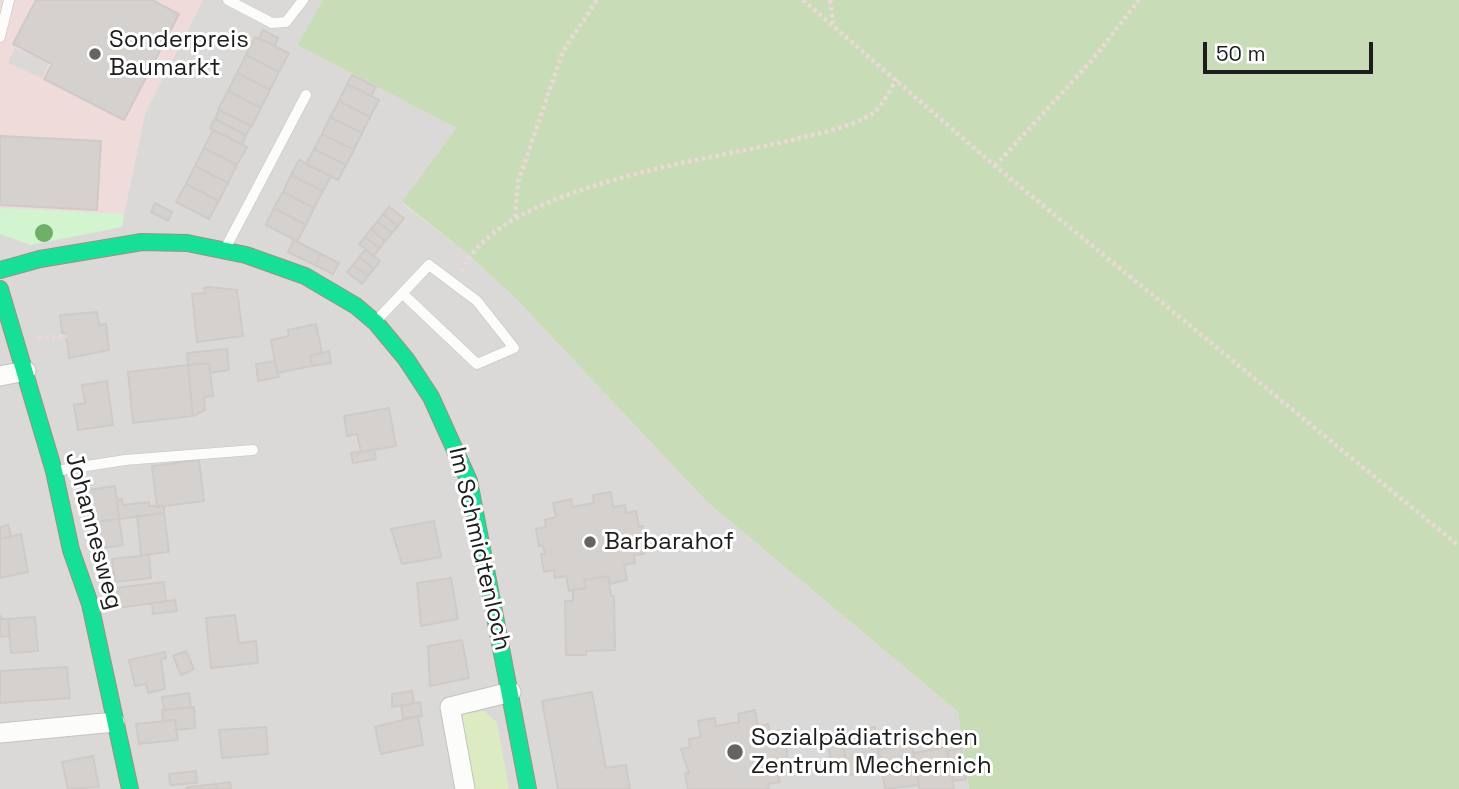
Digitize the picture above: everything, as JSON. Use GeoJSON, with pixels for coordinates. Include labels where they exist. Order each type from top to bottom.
{"type":"FeatureCollection","features":[{"type":"Feature","properties":{"kind":"street","name":"Im Schmidtenloch"},"geometry":{"type":"LineString","coordinates":[[0,270],[26,261],[159,241],[225,249],[304,277],[352,303],[375,322],[429,388],[452,432],[469,481],[528,789]]}},
{"type":"Feature","properties":{"kind":"street","name":"Johannesweg"},"geometry":{"type":"LineString","coordinates":[[0,289],[54,471],[71,550],[90,604],[130,789]]}},
{"type":"Feature","properties":{"kind":"street"},"geometry":{"type":"LineString","coordinates":[[0,376],[26,371]]}},
{"type":"Feature","properties":{"kind":"street"},"geometry":{"type":"LineString","coordinates":[[465,789],[450,707],[511,692]]}},
{"type":"Feature","properties":{"kind":"street"},"geometry":{"type":"LineString","coordinates":[[0,733],[115,722]]}},
{"type":"Feature","properties":{"kind":"lane"},"geometry":{"type":"LineString","coordinates":[[0,37],[9,0]]}},
{"type":"Feature","properties":{"kind":"lane"},"geometry":{"type":"LineString","coordinates":[[228,0],[272,23],[286,22],[303,0]]}},
{"type":"Feature","properties":{"kind":"lane"},"geometry":{"type":"LineString","coordinates":[[225,249],[306,95]]}},
{"type":"Feature","properties":{"kind":"lane"},"geometry":{"type":"LineString","coordinates":[[375,322],[402,293],[429,265],[477,302],[514,348],[477,364],[402,293]]}},
{"type":"Feature","properties":{"kind":"lane"},"geometry":{"type":"LineString","coordinates":[[54,471],[125,460],[253,450]]}},
{"type":"Feature","properties":{"kind":"path"},"geometry":{"type":"LineString","coordinates":[[515,217],[518,181],[563,51],[597,0]]}},
{"type":"Feature","properties":{"kind":"path"},"geometry":{"type":"LineString","coordinates":[[803,0],[995,166],[1459,546]]}},
{"type":"Feature","properties":{"kind":"path"},"geometry":{"type":"LineString","coordinates":[[830,0],[833,24]]}},
{"type":"Feature","properties":{"kind":"path"},"geometry":{"type":"LineString","coordinates":[[995,166],[1093,59],[1139,0]]}},
{"type":"Feature","properties":{"kind":"path"},"geometry":{"type":"LineString","coordinates":[[454,284],[469,255],[515,217],[593,187],[638,174],[827,131],[873,113],[897,79]]}},
{"type":"Feature","properties":{"kind":"shaded area"},"geometry":{"type":"Polygon","coordinates":[[[0,0],[203,0],[145,113],[124,214],[0,208],[0,0]]]}},
{"type":"Feature","properties":{"kind":"shaded area"},"geometry":{"type":"Polygon","coordinates":[[[203,0],[323,0],[297,45],[456,128],[402,203],[469,255],[518,301],[706,501],[958,712],[969,789],[0,789],[0,208],[124,214],[145,113],[203,0]]]}},
{"type":"Feature","properties":{"kind":"shaded area"},"geometry":{"type":"Polygon","coordinates":[[[15,48],[49,63],[42,78],[8,63],[15,48]]]}},
{"type":"Feature","properties":{"kind":"shaded area"},"geometry":{"type":"Polygon","coordinates":[[[436,232],[469,255],[518,301],[566,359],[542,359],[555,381],[492,390],[479,373],[467,369],[450,378],[405,326],[417,313],[394,291],[436,232]]]}},
{"type":"Feature","properties":{"kind":"shaded area"},"geometry":{"type":"Polygon","coordinates":[[[133,260],[136,277],[81,286],[79,270],[133,260]]]}},
{"type":"Feature","properties":{"kind":"shaded area"},"geometry":{"type":"Polygon","coordinates":[[[479,392],[580,397],[588,450],[508,451],[506,434],[479,412],[479,392]]]}},
{"type":"Feature","properties":{"kind":"shaded area"},"geometry":{"type":"Polygon","coordinates":[[[634,709],[649,789],[632,789],[617,712],[634,709]]]}},
{"type":"Feature","properties":{"kind":"green space"},"geometry":{"type":"Polygon","coordinates":[[[323,0],[1459,0],[1459,789],[969,789],[958,712],[706,501],[518,301],[469,255],[402,202],[456,128],[297,45],[323,0]]]}},
{"type":"Feature","properties":{"kind":"green space"},"geometry":{"type":"Polygon","coordinates":[[[0,208],[124,214],[122,227],[31,245],[0,234],[0,208]]]}},
{"type":"Feature","properties":{"kind":"green space"},"geometry":{"type":"Polygon","coordinates":[[[484,711],[497,722],[509,789],[475,789],[461,715],[484,711]]]}},
{"type":"Feature","properties":{"kind":"building","name":"Sonderpreis Baumarkt"},"geometry":{"type":"Polygon","coordinates":[[[36,0],[152,0],[179,14],[124,120],[44,79],[52,64],[13,44],[36,0]]]}},
{"type":"Feature","properties":{"kind":"building"},"geometry":{"type":"Polygon","coordinates":[[[263,30],[278,38],[275,46],[259,38],[263,30]]]}},
{"type":"Feature","properties":{"kind":"building"},"geometry":{"type":"Polygon","coordinates":[[[255,37],[289,53],[279,72],[246,55],[255,37]]]}},
{"type":"Feature","properties":{"kind":"building"},"geometry":{"type":"Polygon","coordinates":[[[246,55],[279,72],[270,90],[237,73],[246,55]]]}},
{"type":"Feature","properties":{"kind":"building"},"geometry":{"type":"Polygon","coordinates":[[[237,73],[270,90],[261,108],[228,91],[237,73]]]}},
{"type":"Feature","properties":{"kind":"building"},"geometry":{"type":"Polygon","coordinates":[[[352,75],[376,87],[371,96],[347,84],[352,75]]]}},
{"type":"Feature","properties":{"kind":"building"},"geometry":{"type":"Polygon","coordinates":[[[347,84],[379,100],[370,117],[339,101],[347,84]]]}},
{"type":"Feature","properties":{"kind":"building"},"geometry":{"type":"Polygon","coordinates":[[[228,91],[261,108],[252,126],[218,109],[228,91]]]}},
{"type":"Feature","properties":{"kind":"building"},"geometry":{"type":"Polygon","coordinates":[[[339,101],[370,117],[362,133],[330,117],[339,101]]]}},
{"type":"Feature","properties":{"kind":"building"},"geometry":{"type":"Polygon","coordinates":[[[219,110],[251,126],[246,135],[215,119],[219,110]]]}},
{"type":"Feature","properties":{"kind":"building"},"geometry":{"type":"Polygon","coordinates":[[[330,117],[362,133],[354,150],[322,134],[330,117]]]}},
{"type":"Feature","properties":{"kind":"building"},"geometry":{"type":"Polygon","coordinates":[[[215,119],[246,135],[242,144],[210,128],[215,119]]]}},
{"type":"Feature","properties":{"kind":"building"},"geometry":{"type":"Polygon","coordinates":[[[213,130],[247,147],[237,165],[204,148],[213,130]]]}},
{"type":"Feature","properties":{"kind":"building"},"geometry":{"type":"Polygon","coordinates":[[[322,134],[354,150],[346,165],[314,149],[322,134]]]}},
{"type":"Feature","properties":{"kind":"building"},"geometry":{"type":"Polygon","coordinates":[[[0,136],[101,141],[97,210],[0,205],[0,136]]]}},
{"type":"Feature","properties":{"kind":"building"},"geometry":{"type":"Polygon","coordinates":[[[204,148],[237,165],[228,183],[195,166],[204,148]]]}},
{"type":"Feature","properties":{"kind":"building"},"geometry":{"type":"Polygon","coordinates":[[[314,149],[346,165],[338,180],[306,164],[314,149]]]}},
{"type":"Feature","properties":{"kind":"building"},"geometry":{"type":"Polygon","coordinates":[[[299,160],[331,176],[323,191],[291,175],[299,160]]]}},
{"type":"Feature","properties":{"kind":"building"},"geometry":{"type":"Polygon","coordinates":[[[195,166],[228,183],[219,201],[186,184],[195,166]]]}},
{"type":"Feature","properties":{"kind":"building"},"geometry":{"type":"Polygon","coordinates":[[[291,175],[323,191],[314,208],[283,192],[291,175]]]}},
{"type":"Feature","properties":{"kind":"building"},"geometry":{"type":"Polygon","coordinates":[[[186,184],[219,201],[209,219],[176,202],[186,184]]]}},
{"type":"Feature","properties":{"kind":"building"},"geometry":{"type":"Polygon","coordinates":[[[283,192],[314,208],[306,225],[274,208],[283,192]]]}},
{"type":"Feature","properties":{"kind":"building"},"geometry":{"type":"Polygon","coordinates":[[[155,203],[172,212],[168,221],[151,212],[155,203]]]}},
{"type":"Feature","properties":{"kind":"building"},"geometry":{"type":"Polygon","coordinates":[[[389,207],[404,218],[398,226],[383,214],[389,207]]]}},
{"type":"Feature","properties":{"kind":"building"},"geometry":{"type":"Polygon","coordinates":[[[274,208],[306,225],[297,241],[266,225],[274,208]]]}},
{"type":"Feature","properties":{"kind":"building"},"geometry":{"type":"Polygon","coordinates":[[[383,214],[398,226],[392,233],[377,222],[383,214]]]}},
{"type":"Feature","properties":{"kind":"building"},"geometry":{"type":"Polygon","coordinates":[[[377,222],[392,233],[385,241],[371,229],[377,222]]]}},
{"type":"Feature","properties":{"kind":"building"},"geometry":{"type":"Polygon","coordinates":[[[371,229],[385,241],[380,248],[365,237],[371,229]]]}},
{"type":"Feature","properties":{"kind":"building"},"geometry":{"type":"Polygon","coordinates":[[[365,237],[380,248],[374,256],[359,244],[365,237]]]}},
{"type":"Feature","properties":{"kind":"building"},"geometry":{"type":"Polygon","coordinates":[[[294,240],[321,254],[315,265],[288,252],[294,240]]]}},
{"type":"Feature","properties":{"kind":"building"},"geometry":{"type":"Polygon","coordinates":[[[365,250],[380,261],[374,269],[359,257],[365,250]]]}},
{"type":"Feature","properties":{"kind":"building"},"geometry":{"type":"Polygon","coordinates":[[[321,254],[339,263],[333,274],[315,265],[321,254]]]}},
{"type":"Feature","properties":{"kind":"building"},"geometry":{"type":"Polygon","coordinates":[[[359,257],[374,269],[368,276],[353,265],[359,257]]]}},
{"type":"Feature","properties":{"kind":"building"},"geometry":{"type":"Polygon","coordinates":[[[353,265],[368,276],[362,284],[347,272],[353,265]]]}},
{"type":"Feature","properties":{"kind":"building"},"geometry":{"type":"Polygon","coordinates":[[[204,288],[237,290],[243,336],[197,342],[192,294],[205,293],[204,288]]]}},
{"type":"Feature","properties":{"kind":"building"},"geometry":{"type":"Polygon","coordinates":[[[97,312],[99,325],[106,324],[109,350],[69,358],[66,333],[62,333],[60,315],[97,312]]]}},
{"type":"Feature","properties":{"kind":"building"},"geometry":{"type":"Polygon","coordinates":[[[316,324],[322,353],[310,356],[312,366],[277,373],[271,340],[289,336],[288,330],[316,324]]]}},
{"type":"Feature","properties":{"kind":"building"},"geometry":{"type":"Polygon","coordinates":[[[227,349],[229,370],[210,373],[209,363],[188,365],[187,353],[227,349]]]}},
{"type":"Feature","properties":{"kind":"building"},"geometry":{"type":"Polygon","coordinates":[[[329,351],[331,363],[312,366],[310,356],[329,351]]]}},
{"type":"Feature","properties":{"kind":"building"},"geometry":{"type":"Polygon","coordinates":[[[275,361],[279,377],[258,381],[256,364],[275,361]]]}},
{"type":"Feature","properties":{"kind":"building"},"geometry":{"type":"Polygon","coordinates":[[[209,363],[213,396],[204,397],[205,410],[193,416],[188,365],[209,363]]]}},
{"type":"Feature","properties":{"kind":"building"},"geometry":{"type":"Polygon","coordinates":[[[188,365],[193,416],[133,423],[128,372],[188,365]]]}},
{"type":"Feature","properties":{"kind":"building"},"geometry":{"type":"Polygon","coordinates":[[[107,381],[113,425],[78,430],[74,405],[85,403],[82,385],[107,381]]]}},
{"type":"Feature","properties":{"kind":"building"},"geometry":{"type":"Polygon","coordinates":[[[389,408],[396,446],[361,452],[357,434],[347,436],[344,416],[389,408]]]}},
{"type":"Feature","properties":{"kind":"building"},"geometry":{"type":"Polygon","coordinates":[[[374,450],[376,459],[353,463],[351,453],[374,450]]]}},
{"type":"Feature","properties":{"kind":"building"},"geometry":{"type":"Polygon","coordinates":[[[199,460],[204,501],[157,507],[152,466],[199,460]]]}},
{"type":"Feature","properties":{"kind":"building"},"geometry":{"type":"Polygon","coordinates":[[[115,486],[119,519],[92,522],[88,490],[115,486]]]}},
{"type":"Feature","properties":{"kind":"building","name":"Barbarahof"},"geometry":{"type":"Polygon","coordinates":[[[611,492],[613,507],[625,505],[626,513],[636,511],[639,527],[643,526],[644,554],[634,555],[635,563],[624,565],[627,580],[610,584],[608,576],[584,580],[586,588],[569,591],[566,576],[555,578],[554,570],[544,572],[541,554],[545,554],[543,546],[539,546],[536,529],[546,527],[545,520],[556,517],[553,503],[571,499],[572,507],[594,503],[593,495],[611,492]]]}},
{"type":"Feature","properties":{"kind":"building"},"geometry":{"type":"Polygon","coordinates":[[[122,499],[123,505],[149,502],[149,506],[164,506],[164,513],[119,519],[117,500],[122,499]]]}},
{"type":"Feature","properties":{"kind":"building"},"geometry":{"type":"Polygon","coordinates":[[[164,513],[169,552],[141,555],[137,516],[164,513]]]}},
{"type":"Feature","properties":{"kind":"building"},"geometry":{"type":"Polygon","coordinates":[[[119,519],[123,545],[96,549],[92,522],[119,519]]]}},
{"type":"Feature","properties":{"kind":"building"},"geometry":{"type":"Polygon","coordinates":[[[434,521],[441,557],[402,564],[391,529],[434,521]]]}},
{"type":"Feature","properties":{"kind":"building"},"geometry":{"type":"Polygon","coordinates":[[[8,525],[11,536],[0,539],[0,527],[8,525]]]}},
{"type":"Feature","properties":{"kind":"building"},"geometry":{"type":"Polygon","coordinates":[[[21,534],[28,572],[0,578],[0,539],[21,534]]]}},
{"type":"Feature","properties":{"kind":"building"},"geometry":{"type":"Polygon","coordinates":[[[149,555],[151,578],[115,582],[112,559],[149,555]]]}},
{"type":"Feature","properties":{"kind":"building"},"geometry":{"type":"Polygon","coordinates":[[[608,576],[611,596],[614,596],[615,650],[566,655],[565,601],[573,601],[573,590],[586,588],[584,580],[608,576]]]}},
{"type":"Feature","properties":{"kind":"building"},"geometry":{"type":"Polygon","coordinates":[[[451,578],[458,619],[421,626],[417,583],[451,578]]]}},
{"type":"Feature","properties":{"kind":"building"},"geometry":{"type":"Polygon","coordinates":[[[164,582],[166,601],[118,608],[116,588],[164,582]]]}},
{"type":"Feature","properties":{"kind":"building"},"geometry":{"type":"Polygon","coordinates":[[[175,600],[177,611],[153,614],[152,603],[175,600]]]}},
{"type":"Feature","properties":{"kind":"building"},"geometry":{"type":"Polygon","coordinates":[[[0,615],[2,619],[8,619],[10,636],[0,637],[0,615]]]}},
{"type":"Feature","properties":{"kind":"building"},"geometry":{"type":"Polygon","coordinates":[[[235,615],[239,643],[256,641],[258,663],[211,668],[206,618],[235,615]]]}},
{"type":"Feature","properties":{"kind":"building"},"geometry":{"type":"Polygon","coordinates":[[[35,617],[38,651],[11,653],[8,619],[35,617]]]}},
{"type":"Feature","properties":{"kind":"building"},"geometry":{"type":"Polygon","coordinates":[[[462,640],[469,678],[430,686],[428,646],[462,640]]]}},
{"type":"Feature","properties":{"kind":"building"},"geometry":{"type":"Polygon","coordinates":[[[186,651],[194,669],[181,675],[173,656],[186,651]]]}},
{"type":"Feature","properties":{"kind":"building"},"geometry":{"type":"Polygon","coordinates":[[[165,652],[166,658],[161,659],[165,689],[148,693],[146,684],[135,686],[129,660],[165,652]]]}},
{"type":"Feature","properties":{"kind":"building"},"geometry":{"type":"Polygon","coordinates":[[[67,667],[70,698],[0,703],[0,671],[67,667]]]}},
{"type":"Feature","properties":{"kind":"building"},"geometry":{"type":"Polygon","coordinates":[[[412,691],[414,703],[392,707],[392,694],[412,691]]]}},
{"type":"Feature","properties":{"kind":"building"},"geometry":{"type":"Polygon","coordinates":[[[592,692],[606,768],[626,765],[630,789],[558,789],[542,701],[592,692]]]}},
{"type":"Feature","properties":{"kind":"building"},"geometry":{"type":"Polygon","coordinates":[[[189,693],[191,707],[164,710],[162,697],[189,693]]]}},
{"type":"Feature","properties":{"kind":"building"},"geometry":{"type":"Polygon","coordinates":[[[420,702],[422,716],[403,718],[401,706],[420,702]]]}},
{"type":"Feature","properties":{"kind":"building"},"geometry":{"type":"Polygon","coordinates":[[[194,707],[195,728],[176,730],[175,720],[163,721],[162,710],[194,707]]]}},
{"type":"Feature","properties":{"kind":"building","name":"Sozialpädiatrischen Zentrum Mechernich"},"geometry":{"type":"Polygon","coordinates":[[[755,710],[758,726],[768,724],[770,732],[780,730],[784,746],[787,745],[788,771],[778,774],[780,782],[768,784],[769,789],[688,789],[685,773],[689,773],[681,749],[690,747],[689,739],[701,737],[698,721],[715,718],[716,726],[739,722],[738,714],[755,710]]]}},
{"type":"Feature","properties":{"kind":"building"},"geometry":{"type":"Polygon","coordinates":[[[418,716],[423,745],[381,754],[375,727],[418,716]]]}},
{"type":"Feature","properties":{"kind":"building"},"geometry":{"type":"Polygon","coordinates":[[[175,720],[178,740],[139,744],[136,724],[175,720]]]}},
{"type":"Feature","properties":{"kind":"building"},"geometry":{"type":"Polygon","coordinates":[[[266,727],[268,754],[222,758],[219,730],[266,727]]]}},
{"type":"Feature","properties":{"kind":"building"},"geometry":{"type":"Polygon","coordinates":[[[875,727],[882,769],[848,775],[841,733],[875,727]]]}},
{"type":"Feature","properties":{"kind":"building"},"geometry":{"type":"Polygon","coordinates":[[[841,737],[846,761],[831,764],[827,739],[841,737]]]}},
{"type":"Feature","properties":{"kind":"building"},"geometry":{"type":"Polygon","coordinates":[[[912,744],[919,785],[885,789],[878,750],[912,744]]]}},
{"type":"Feature","properties":{"kind":"building"},"geometry":{"type":"Polygon","coordinates":[[[947,747],[954,789],[919,789],[913,753],[947,747]]]}},
{"type":"Feature","properties":{"kind":"building"},"geometry":{"type":"Polygon","coordinates":[[[961,748],[966,779],[953,781],[947,751],[961,748]]]}},
{"type":"Feature","properties":{"kind":"building"},"geometry":{"type":"Polygon","coordinates":[[[93,756],[99,787],[68,789],[62,762],[93,756]]]}},
{"type":"Feature","properties":{"kind":"building"},"geometry":{"type":"Polygon","coordinates":[[[196,771],[197,783],[170,785],[169,774],[196,771]]]}},
{"type":"Feature","properties":{"kind":"building"},"geometry":{"type":"Polygon","coordinates":[[[230,782],[231,789],[216,789],[216,784],[230,782]]]}},
{"type":"Feature","properties":{"kind":"building"},"geometry":{"type":"Polygon","coordinates":[[[216,784],[216,789],[187,789],[187,787],[216,784]]]}},
{"type":"Feature","properties":{"kind":"traffic: fast"},"geometry":{"type":"LineString","coordinates":[[0,270],[40,259],[142,242],[187,243],[246,255],[305,276],[356,306],[376,323],[406,359],[431,397],[469,481],[528,789]]}},
{"type":"Feature","properties":{"kind":"traffic: fast"},"geometry":{"type":"LineString","coordinates":[[0,289],[54,471],[71,550],[90,604],[130,789]]}},
{"type":"Feature","properties":{"kind":"place","name":"Sonderpreis Baumarkt"},"geometry":{"type":"Point","coordinates":[95,54]}},
{"type":"Feature","properties":{"kind":"place","name":"Barbarahof"},"geometry":{"type":"Point","coordinates":[590,542]}},
{"type":"Feature","properties":{"kind":"place","name":"Sozialpädiatrischen Zentrum Mechernich"},"geometry":{"type":"Point","coordinates":[735,752]}}]}
